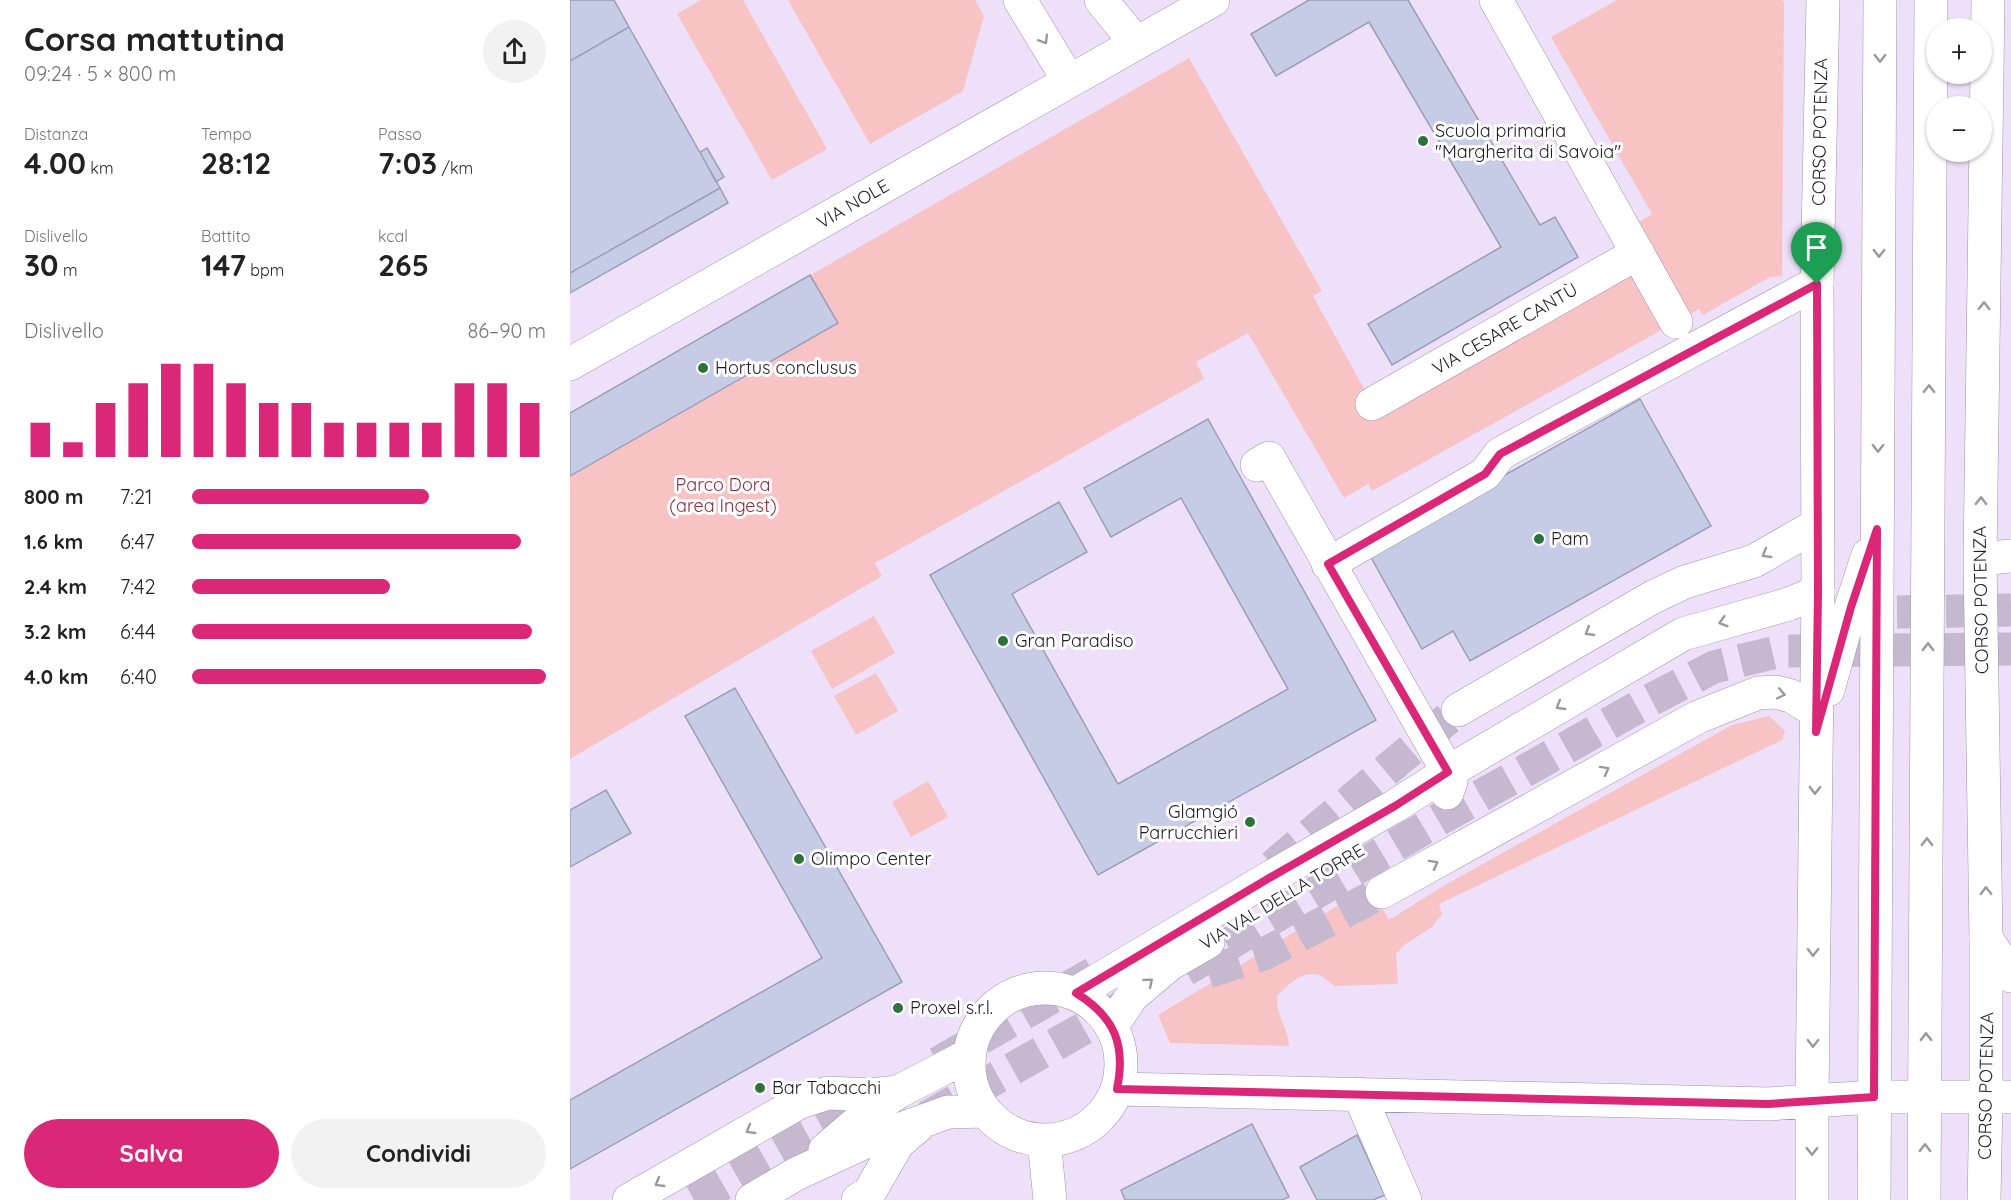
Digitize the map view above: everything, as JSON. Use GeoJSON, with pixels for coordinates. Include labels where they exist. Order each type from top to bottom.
{"type":"FeatureCollection","features":[{"type":"Feature","properties":{"kind":"street"},"geometry":{"type":"LineString","coordinates":[[1020,0],[1069,81]]}},
{"type":"Feature","properties":{"kind":"street"},"geometry":{"type":"LineString","coordinates":[[1101,0],[1136,43]]}},
{"type":"Feature","properties":{"kind":"street","name":"VIA NOLE"},"geometry":{"type":"LineString","coordinates":[[570,364],[1213,0]]}},
{"type":"Feature","properties":{"kind":"street"},"geometry":{"type":"LineString","coordinates":[[1496,0],[1676,322]]}},
{"type":"Feature","properties":{"kind":"street","name":"CORSO POTENZA"},"geometry":{"type":"LineString","coordinates":[[1812,1200],[1818,592],[1817,284],[1823,0]]}},
{"type":"Feature","properties":{"kind":"street"},"geometry":{"type":"LineString","coordinates":[[1874,1200],[1880,0]]}},
{"type":"Feature","properties":{"kind":"street"},"geometry":{"type":"LineString","coordinates":[[1924,1200],[1931,0]]}},
{"type":"Feature","properties":{"kind":"street","name":"CORSO POTENZA"},"geometry":{"type":"LineString","coordinates":[[1984,1200],[1999,1097],[1986,939],[1996,558],[1988,0]]}},
{"type":"Feature","properties":{"kind":"street","name":"VIA CESARE CANTÙ"},"geometry":{"type":"LineString","coordinates":[[1372,404],[1638,253]]}},
{"type":"Feature","properties":{"kind":"street"},"geometry":{"type":"LineString","coordinates":[[1328,564],[1485,474],[1500,454],[1817,284]]}},
{"type":"Feature","properties":{"kind":"street"},"geometry":{"type":"LineString","coordinates":[[1257,465],[1269,458],[1448,772]]}},
{"type":"Feature","properties":{"kind":"street"},"geometry":{"type":"LineString","coordinates":[[1458,710],[1653,597],[1685,582],[1754,561],[1817,525]]}},
{"type":"Feature","properties":{"kind":"street"},"geometry":{"type":"LineString","coordinates":[[1382,892],[1698,717],[1758,693],[1776,692],[1791,696],[1816,721],[1877,529]]}},
{"type":"Feature","properties":{"kind":"street","name":"VIA VAL DELLA TORRE"},"geometry":{"type":"LineString","coordinates":[[1076,993],[1395,806],[1448,772],[1683,633],[1789,604],[1818,592]]}},
{"type":"Feature","properties":{"kind":"street","name":"VIA VAL DELLA TORRE"},"geometry":{"type":"LineString","coordinates":[[1111,1027],[1132,996],[1170,964],[1445,798],[1451,781],[1448,772]]}},
{"type":"Feature","properties":{"kind":"street"},"geometry":{"type":"LineString","coordinates":[[1986,939],[2011,976]]}},
{"type":"Feature","properties":{"kind":"street"},"geometry":{"type":"LineString","coordinates":[[1041,988],[1076,993],[1100,1011],[1111,1027],[1119,1047],[1121,1068],[1117,1089],[1106,1110],[1089,1127],[1067,1137],[1044,1141],[1022,1137],[1001,1127],[984,1111],[973,1092],[969,1054],[980,1023],[997,1005],[1017,993],[1041,988]]}},
{"type":"Feature","properties":{"kind":"street"},"geometry":{"type":"LineString","coordinates":[[796,1174],[874,1107],[969,1054]]}},
{"type":"Feature","properties":{"kind":"street"},"geometry":{"type":"LineString","coordinates":[[1117,1089],[1768,1104],[1874,1097],[1999,1097]]}},
{"type":"Feature","properties":{"kind":"street"},"geometry":{"type":"LineString","coordinates":[[630,1200],[800,1102],[828,1093],[871,1095],[898,1092]]}},
{"type":"Feature","properties":{"kind":"street"},"geometry":{"type":"LineString","coordinates":[[1359,1094],[1405,1200]]}},
{"type":"Feature","properties":{"kind":"street"},"geometry":{"type":"LineString","coordinates":[[752,1200],[796,1174],[865,1142],[948,1112],[984,1111]]}},
{"type":"Feature","properties":{"kind":"street"},"geometry":{"type":"LineString","coordinates":[[858,1200],[868,1193],[897,1143],[923,1121]]}},
{"type":"Feature","properties":{"kind":"street"},"geometry":{"type":"LineString","coordinates":[[1044,1141],[1050,1200]]}},
{"type":"Feature","properties":{"kind":"green space"},"geometry":{"type":"Polygon","coordinates":[[[701,0],[743,0],[827,149],[772,180],[677,14],[701,0]]]}},
{"type":"Feature","properties":{"kind":"green space"},"geometry":{"type":"Polygon","coordinates":[[[788,0],[975,0],[984,16],[963,91],[870,144],[788,0]]]}},
{"type":"Feature","properties":{"kind":"green space","name":"Parco Dora (area Ingest)"},"geometry":{"type":"Polygon","coordinates":[[[1617,0],[1782,0],[1784,3],[1782,276],[1770,277],[1703,315],[1699,309],[1372,491],[1368,484],[1344,498],[1248,333],[1196,362],[1204,379],[875,563],[882,576],[570,759],[570,413],[1189,58],[1322,291],[1313,296],[1372,403],[1638,253],[1625,230],[1652,214],[1551,37],[1617,0]]]}},
{"type":"Feature","properties":{"kind":"green space"},"geometry":{"type":"Polygon","coordinates":[[[874,616],[895,653],[832,689],[811,651],[874,616]]]}},
{"type":"Feature","properties":{"kind":"green space"},"geometry":{"type":"Polygon","coordinates":[[[876,673],[898,711],[856,735],[834,696],[876,673]]]}},
{"type":"Feature","properties":{"kind":"green space"},"geometry":{"type":"Polygon","coordinates":[[[1769,716],[1785,731],[1782,740],[1439,904],[1442,914],[1432,927],[1404,945],[1396,954],[1398,984],[1335,986],[1321,976],[1313,974],[1296,980],[1277,996],[1278,1010],[1287,1033],[1289,1046],[1170,1043],[1158,1015],[1370,886],[1389,920],[1445,885],[1732,725],[1769,716]]]}},
{"type":"Feature","properties":{"kind":"green space"},"geometry":{"type":"Polygon","coordinates":[[[928,781],[948,817],[911,837],[892,802],[928,781]]]}},
{"type":"Feature","properties":{"kind":"building"},"geometry":{"type":"Polygon","coordinates":[[[570,0],[614,0],[629,27],[570,61],[570,0]]]}},
{"type":"Feature","properties":{"kind":"building"},"geometry":{"type":"Polygon","coordinates":[[[1309,0],[1408,0],[1540,225],[1555,217],[1578,257],[1392,365],[1368,324],[1501,247],[1369,22],[1276,76],[1251,34],[1309,0]]]}},
{"type":"Feature","properties":{"kind":"building"},"geometry":{"type":"Polygon","coordinates":[[[629,27],[720,188],[570,273],[570,61],[629,27]]]}},
{"type":"Feature","properties":{"kind":"building"},"geometry":{"type":"Polygon","coordinates":[[[707,148],[724,177],[716,182],[700,152],[707,148]]]}},
{"type":"Feature","properties":{"kind":"building"},"geometry":{"type":"Polygon","coordinates":[[[720,188],[728,203],[570,293],[570,273],[720,188]]]}},
{"type":"Feature","properties":{"kind":"building","name":"Hortus conclusus"},"geometry":{"type":"Polygon","coordinates":[[[810,275],[838,323],[570,476],[570,413],[810,275]]]}},
{"type":"Feature","properties":{"kind":"building","name":"Pam"},"geometry":{"type":"Polygon","coordinates":[[[1640,399],[1711,526],[1470,661],[1453,631],[1422,649],[1368,552],[1640,399]]]}},
{"type":"Feature","properties":{"kind":"building","name":"Gran Paradiso"},"geometry":{"type":"Polygon","coordinates":[[[1208,419],[1376,720],[1098,875],[930,575],[1059,502],[1087,552],[1012,594],[1118,784],[1288,689],[1181,498],[1111,537],[1084,488],[1208,419]]]}},
{"type":"Feature","properties":{"kind":"building","name":"Olimpo Center"},"geometry":{"type":"Polygon","coordinates":[[[735,688],[902,982],[570,1169],[570,1100],[822,958],[685,716],[735,688]]]}},
{"type":"Feature","properties":{"kind":"building"},"geometry":{"type":"Polygon","coordinates":[[[606,790],[631,833],[570,867],[570,810],[606,790]]]}},
{"type":"Feature","properties":{"kind":"building"},"geometry":{"type":"Polygon","coordinates":[[[1252,1124],[1289,1197],[1282,1200],[1125,1200],[1121,1190],[1252,1124]]]}},
{"type":"Feature","properties":{"kind":"building"},"geometry":{"type":"Polygon","coordinates":[[[1357,1135],[1385,1195],[1373,1200],[1317,1200],[1300,1167],[1357,1135]]]}},
{"type":"Feature","properties":{"kind":"tunnel"},"geometry":{"type":"LineString","coordinates":[[1848,613],[2011,610]]}},
{"type":"Feature","properties":{"kind":"tunnel"},"geometry":{"type":"LineString","coordinates":[[1185,970],[1438,820],[1647,702],[1714,667],[1781,651],[2011,649]]}},
{"type":"Feature","properties":{"kind":"tunnel"},"geometry":{"type":"LineString","coordinates":[[1273,866],[1458,710]]}},
{"type":"Feature","properties":{"kind":"tunnel"},"geometry":{"type":"LineString","coordinates":[[1208,972],[1266,953],[1382,892]]}},
{"type":"Feature","properties":{"kind":"tunnel"},"geometry":{"type":"LineString","coordinates":[[938,1063],[1099,970]]}},
{"type":"Feature","properties":{"kind":"tunnel"},"geometry":{"type":"LineString","coordinates":[[927,1117],[1136,999]]}},
{"type":"Feature","properties":{"kind":"tunnel"},"geometry":{"type":"LineString","coordinates":[[694,1200],[870,1101]]}},
{"type":"Feature","properties":{"kind":"place","name":"Scuola primaria \"Margherita di Savoia\""},"geometry":{"type":"Point","coordinates":[1423,141]}},
{"type":"Feature","properties":{"kind":"place","name":"Hortus conclusus"},"geometry":{"type":"Point","coordinates":[703,368]}},
{"type":"Feature","properties":{"kind":"place","name":"Pam"},"geometry":{"type":"Point","coordinates":[1539,539]}},
{"type":"Feature","properties":{"kind":"place","name":"Gran Paradiso"},"geometry":{"type":"Point","coordinates":[1003,641]}},
{"type":"Feature","properties":{"kind":"place","name":"Glamgió Parrucchieri"},"geometry":{"type":"Point","coordinates":[1250,822]}},
{"type":"Feature","properties":{"kind":"place","name":"Olimpo Center"},"geometry":{"type":"Point","coordinates":[799,859]}},
{"type":"Feature","properties":{"kind":"place","name":"Proxel s.r.l."},"geometry":{"type":"Point","coordinates":[898,1008]}},
{"type":"Feature","properties":{"kind":"place","name":"Bar Tabacchi"},"geometry":{"type":"Point","coordinates":[760,1088]}},
{"type":"Feature","properties":{"kind":"route"},"geometry":{"type":"LineString","coordinates":[[1817,284],[1816,732],[1851,607],[1877,529],[1874,1097],[1768,1104],[1117,1089],[1121,1068],[1119,1047],[1111,1027],[1100,1011],[1076,993],[1395,806],[1448,772],[1328,564],[1485,474],[1500,454],[1817,284]]}}]}
